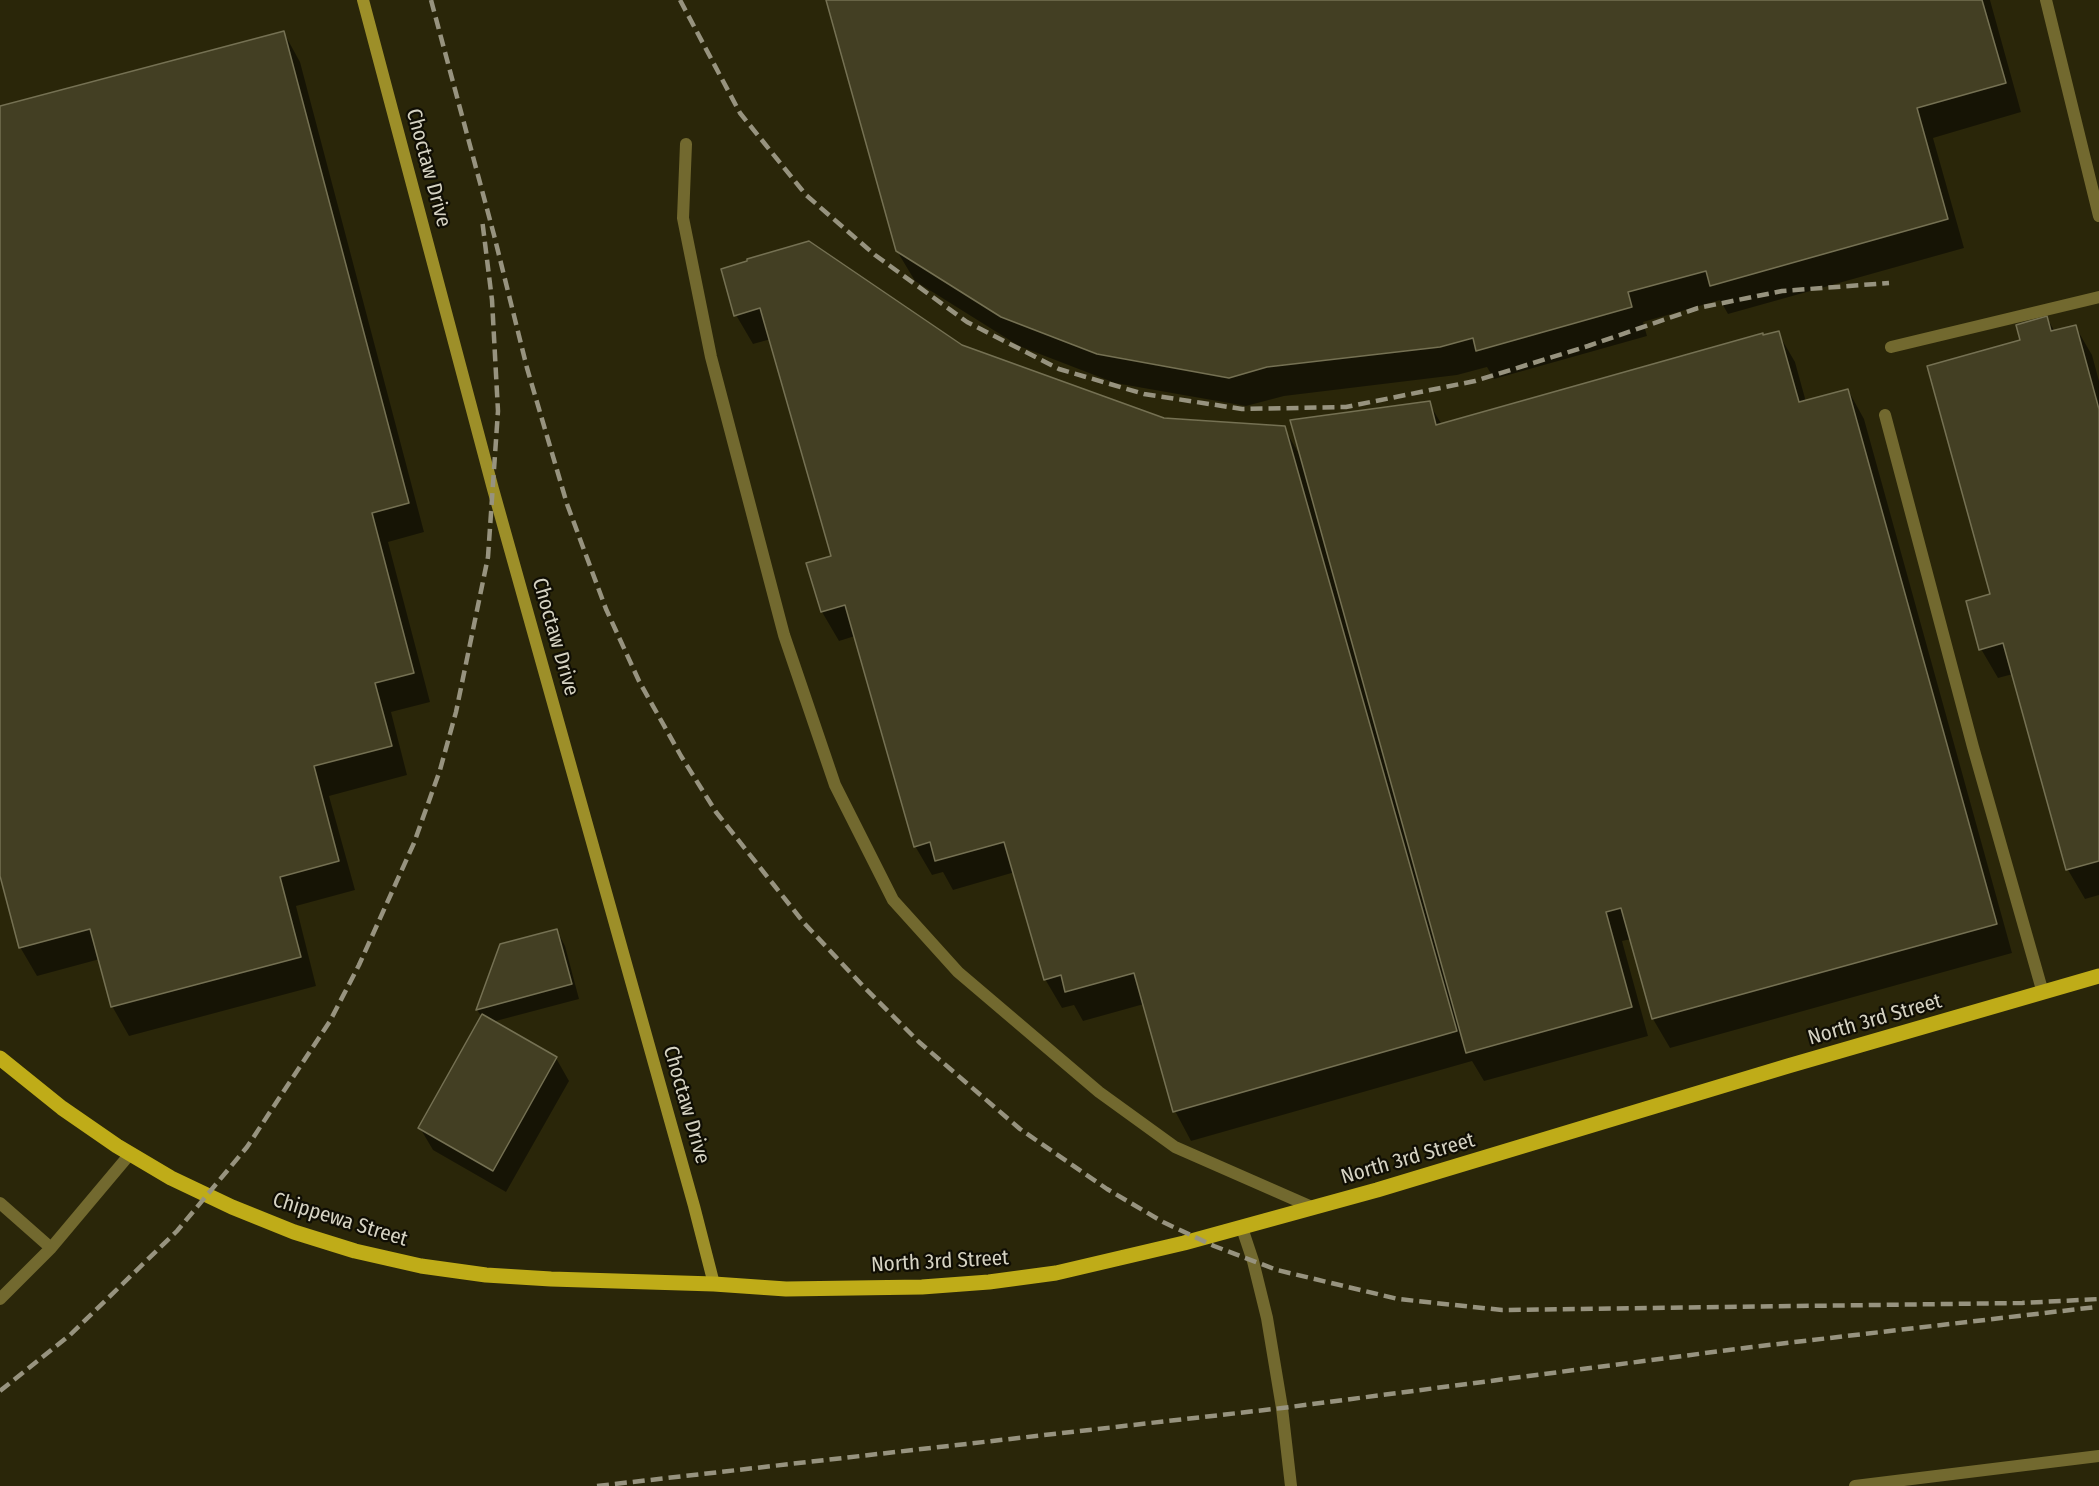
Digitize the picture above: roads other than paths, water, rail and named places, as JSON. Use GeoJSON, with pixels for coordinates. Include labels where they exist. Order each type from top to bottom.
{"type":"FeatureCollection","features":[{"type":"Feature","properties":{"kind":"main road","name":"Choctaw Drive"},"geometry":{"type":"LineString","coordinates":[[363,0],[493,489],[685,1172],[714,1284]]}},
{"type":"Feature","properties":{"kind":"main road","name":"North 3rd Street"},"geometry":{"type":"LineString","coordinates":[[714,1284],[786,1289],[922,1287],[989,1282],[1056,1273],[1242,1228],[1314,1208],[1788,1066],[2099,976]]}},
{"type":"Feature","properties":{"kind":"main road","name":"Chippewa Street"},"geometry":{"type":"LineString","coordinates":[[0,1058],[62,1108],[130,1154],[171,1178],[232,1207],[294,1232],[366,1254],[421,1266],[486,1275],[714,1284]]}},
{"type":"Feature","properties":{"kind":"lane"},"geometry":{"type":"LineString","coordinates":[[2046,0],[2099,216]]}},
{"type":"Feature","properties":{"kind":"lane"},"geometry":{"type":"LineString","coordinates":[[686,144],[683,218],[711,357],[784,635],[835,785],[893,900],[958,972],[1099,1092],[1175,1147],[1314,1208]]}},
{"type":"Feature","properties":{"kind":"lane"},"geometry":{"type":"LineString","coordinates":[[1891,347],[2099,297]]}},
{"type":"Feature","properties":{"kind":"lane"},"geometry":{"type":"LineString","coordinates":[[1885,415],[1973,747],[2043,993]]}},
{"type":"Feature","properties":{"kind":"lane"},"geometry":{"type":"LineString","coordinates":[[0,1299],[51,1248],[130,1154]]}},
{"type":"Feature","properties":{"kind":"lane"},"geometry":{"type":"LineString","coordinates":[[0,1203],[51,1248]]}},
{"type":"Feature","properties":{"kind":"lane"},"geometry":{"type":"LineString","coordinates":[[1242,1228],[1267,1318],[1292,1486]]}},
{"type":"Feature","properties":{"kind":"lane"},"geometry":{"type":"LineString","coordinates":[[1855,1486],[2099,1456]]}},
{"type":"Feature","properties":{"kind":"railway"},"geometry":{"type":"LineString","coordinates":[[431,0],[527,368],[567,504],[606,609],[639,681],[716,812],[804,923],[919,1042],[1020,1129],[1107,1189],[1163,1222],[1214,1246],[1277,1270],[1398,1299],[1502,1310],[2022,1303],[2099,1299]]}},
{"type":"Feature","properties":{"kind":"railway"},"geometry":{"type":"LineString","coordinates":[[680,0],[740,113],[806,195],[875,255],[967,322],[1059,369],[1144,394],[1242,409],[1346,407],[1475,381],[1588,346],[1698,308],[1782,291],[1889,283]]}},
{"type":"Feature","properties":{"kind":"railway"},"geometry":{"type":"LineString","coordinates":[[0,1391],[70,1335],[177,1231],[247,1147],[330,1021],[359,965],[414,843],[440,770],[456,712],[488,557],[498,411],[492,300],[482,219]]}},
{"type":"Feature","properties":{"kind":"railway"},"geometry":{"type":"LineString","coordinates":[[597,1486],[1282,1408],[1752,1347],[2096,1307]]}}]}
